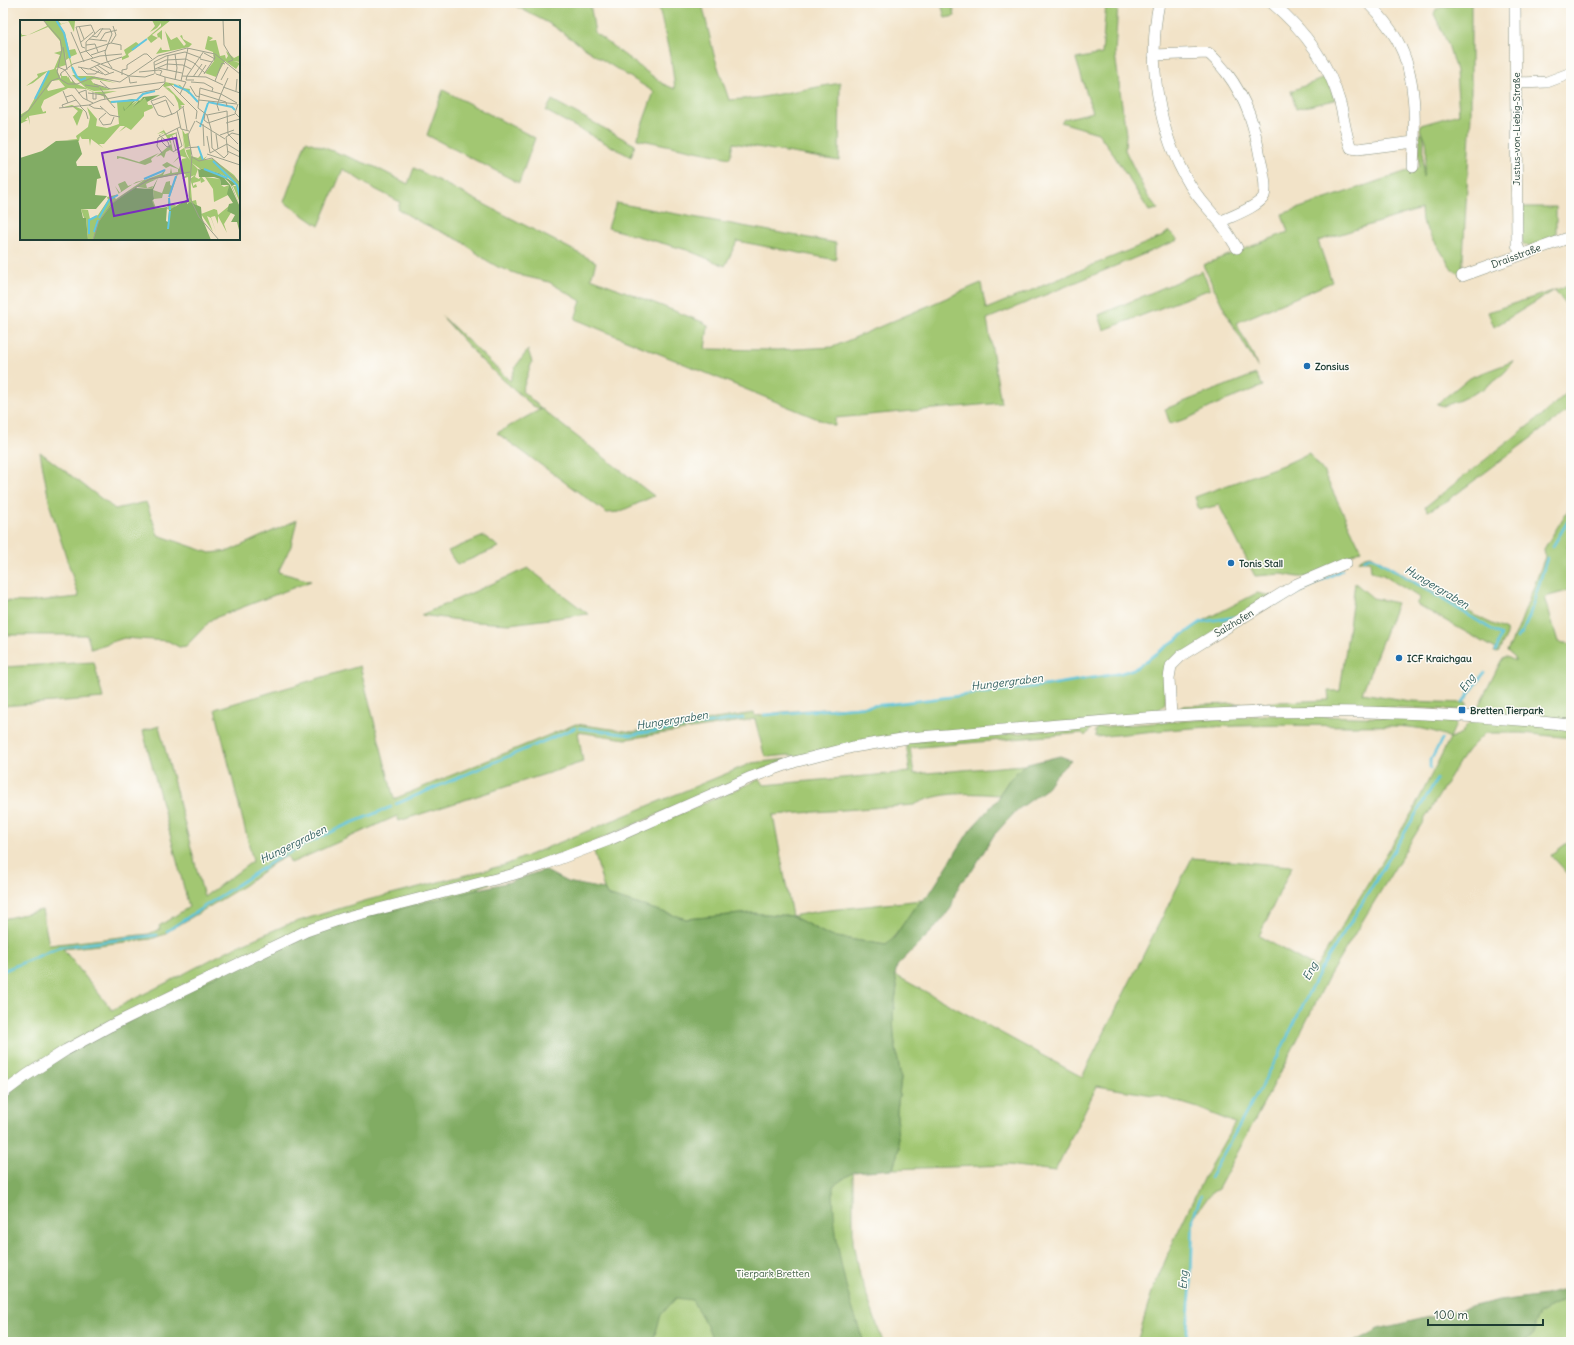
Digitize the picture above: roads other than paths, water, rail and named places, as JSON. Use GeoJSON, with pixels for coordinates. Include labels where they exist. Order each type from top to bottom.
{"type":"FeatureCollection","features":[{"type":"Feature","properties":{"kind":"street"},"geometry":{"type":"LineString","coordinates":[[1159,3],[1155,25],[1154,55],[1155,76],[1164,125],[1182,171],[1199,198],[1220,222],[1237,248]]}},
{"type":"Feature","properties":{"kind":"street"},"geometry":{"type":"LineString","coordinates":[[1272,3],[1301,31],[1315,49],[1328,72],[1340,104],[1345,132],[1351,148],[1358,149],[1414,142]]}},
{"type":"Feature","properties":{"kind":"street"},"geometry":{"type":"LineString","coordinates":[[1368,3],[1384,20],[1393,35],[1406,62],[1412,83],[1415,132],[1413,167]]}},
{"type":"Feature","properties":{"kind":"street","name":"Justus-von-Liebig-Straße"},"geometry":{"type":"LineString","coordinates":[[1515,3],[1517,245],[1521,254]]}},
{"type":"Feature","properties":{"kind":"street"},"geometry":{"type":"LineString","coordinates":[[1154,55],[1208,53],[1215,58],[1233,81],[1246,102],[1258,145],[1264,179],[1264,196],[1259,202],[1248,209],[1220,222]]}},
{"type":"Feature","properties":{"kind":"street"},"geometry":{"type":"LineString","coordinates":[[1516,83],[1547,82],[1571,73]]}},
{"type":"Feature","properties":{"kind":"street","name":"Draisstraße"},"geometry":{"type":"LineString","coordinates":[[1462,276],[1571,237]]}},
{"type":"Feature","properties":{"kind":"street","name":"Salzhofen"},"geometry":{"type":"LineString","coordinates":[[1171,717],[1169,678],[1171,666],[1182,655],[1297,584],[1346,563]]}},
{"type":"Feature","properties":{"kind":"street"},"geometry":{"type":"LineString","coordinates":[[3,1093],[27,1075],[66,1050],[110,1026],[306,931],[344,918],[511,875],[543,865],[609,840],[749,778],[794,762],[854,747],[908,738],[1171,717],[1264,712],[1404,712],[1571,725]]}},
{"type":"Feature","properties":{"kind":"waterway","name":"Hungergraben"},"geometry":{"type":"LineString","coordinates":[[1553,546],[1571,516]]}},
{"type":"Feature","properties":{"kind":"waterway","name":"Hungergraben"},"geometry":{"type":"LineString","coordinates":[[1364,560],[1370,557],[1376,559],[1501,635],[1496,651]]}},
{"type":"Feature","properties":{"kind":"waterway","name":"Hungergraben"},"geometry":{"type":"LineString","coordinates":[[1517,638],[1522,633],[1529,617],[1547,558]]}},
{"type":"Feature","properties":{"kind":"waterway","name":"Hungergraben"},"geometry":{"type":"LineString","coordinates":[[1277,604],[1342,570]]}},
{"type":"Feature","properties":{"kind":"waterway","name":"Hungergraben"},"geometry":{"type":"LineString","coordinates":[[764,715],[891,704],[1049,685],[1121,673],[1136,668],[1201,622],[1235,617]]}},
{"type":"Feature","properties":{"kind":"waterway","name":"Eng"},"geometry":{"type":"LineString","coordinates":[[1463,702],[1484,673]]}},
{"type":"Feature","properties":{"kind":"waterway","name":"Hungergraben"},"geometry":{"type":"LineString","coordinates":[[579,728],[630,735],[743,718]]}},
{"type":"Feature","properties":{"kind":"waterway","name":"Hungergraben"},"geometry":{"type":"LineString","coordinates":[[396,804],[575,728]]}},
{"type":"Feature","properties":{"kind":"waterway","name":"Eng"},"geometry":{"type":"LineString","coordinates":[[1430,768],[1430,762],[1442,739]]}},
{"type":"Feature","properties":{"kind":"waterway","name":"Eng"},"geometry":{"type":"LineString","coordinates":[[1210,1178],[1278,1056],[1320,970],[1437,779]]}},
{"type":"Feature","properties":{"kind":"waterway","name":"Hungergraben"},"geometry":{"type":"LineString","coordinates":[[167,931],[275,860],[339,828],[391,807]]}},
{"type":"Feature","properties":{"kind":"waterway","name":"Hungergraben"},"geometry":{"type":"LineString","coordinates":[[3,971],[60,947],[157,935]]}},
{"type":"Feature","properties":{"kind":"waterway","name":"Eng"},"geometry":{"type":"LineString","coordinates":[[1186,1342],[1191,1284],[1193,1218],[1201,1196]]}},
{"type":"Feature","properties":{"kind":"place","name":"Zonsius"},"geometry":{"type":"Point","coordinates":[1307,366]}},
{"type":"Feature","properties":{"kind":"place","name":"Tonis Stall"},"geometry":{"type":"Point","coordinates":[1231,563]}},
{"type":"Feature","properties":{"kind":"place","name":"ICF Kraichgau"},"geometry":{"type":"Point","coordinates":[1399,658]}},
{"type":"Feature","properties":{"kind":"place","name":"Bretten Tierpark"},"geometry":{"type":"Point","coordinates":[1462,710]}},
{"type":"Feature","properties":{"kind":"park label","name":"Tierpark Bretten"},"geometry":{"type":"Point","coordinates":[773,1273]}}]}
